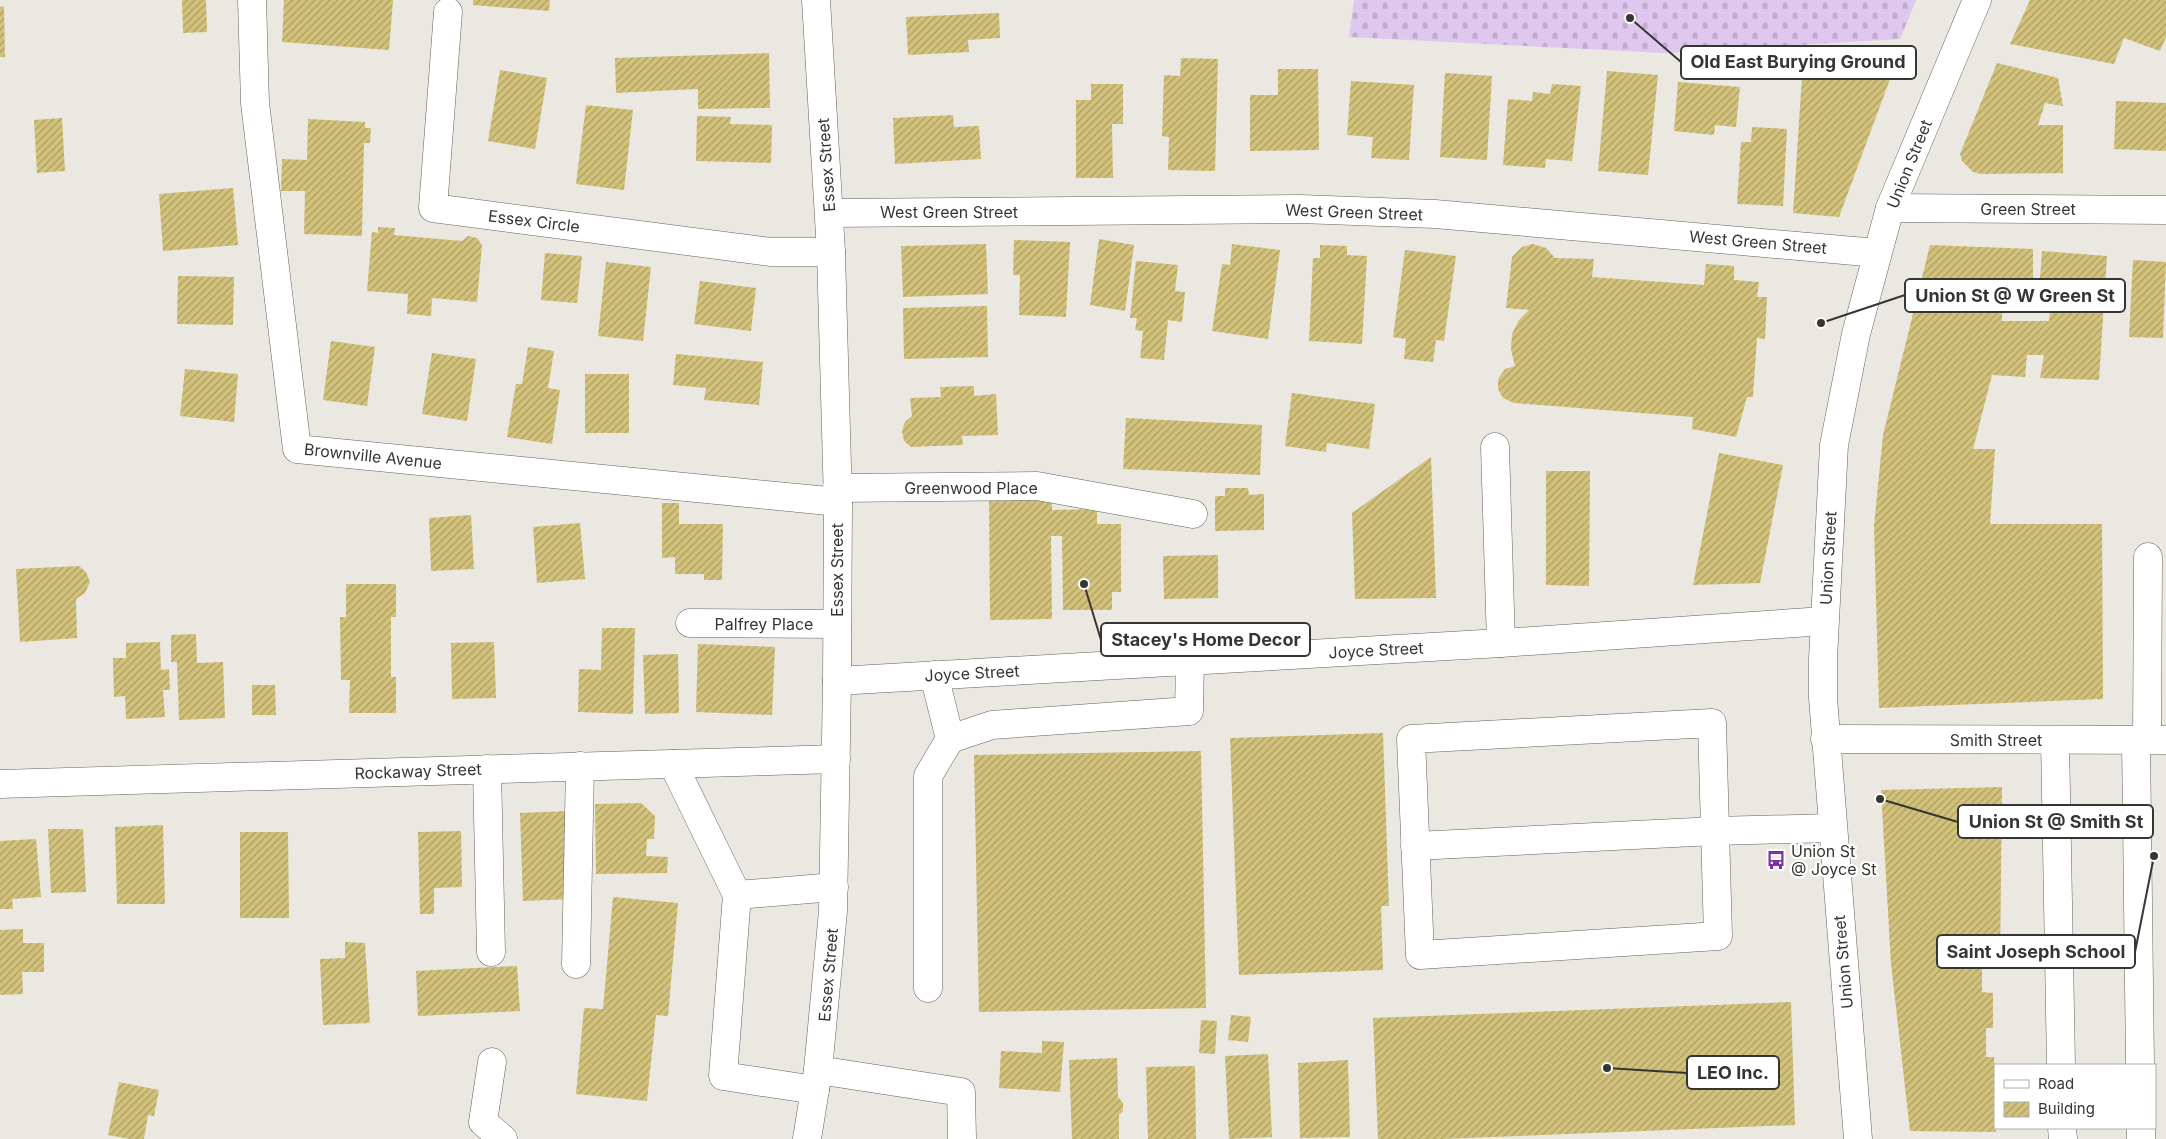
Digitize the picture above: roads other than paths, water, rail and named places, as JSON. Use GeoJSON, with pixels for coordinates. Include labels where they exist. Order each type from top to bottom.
{"type":"FeatureCollection","features":[{"type":"Feature","properties":{"kind":"street","name":"Brownville Avenue"},"geometry":{"type":"LineString","coordinates":[[252,0],[256,103],[297,449],[838,495]]}},
{"type":"Feature","properties":{"kind":"street","name":"Essex Street"},"geometry":{"type":"LineString","coordinates":[[807,1139],[817,1080],[827,988],[834,887],[837,681],[838,495],[831,252],[816,0]]}},
{"type":"Feature","properties":{"kind":"street","name":"Union Street"},"geometry":{"type":"LineString","coordinates":[[1858,1139],[1825,740],[1824,621],[1834,445],[1856,334],[1890,208],[1977,0]]}},
{"type":"Feature","properties":{"kind":"street","name":"Essex Circle"},"geometry":{"type":"LineString","coordinates":[[448,12],[432,208],[771,252],[831,252]]}},
{"type":"Feature","properties":{"kind":"street","name":"Green Street"},"geometry":{"type":"LineString","coordinates":[[1890,208],[2166,210]]}},
{"type":"Feature","properties":{"kind":"street","name":"West Green Street"},"geometry":{"type":"LineString","coordinates":[[829,213],[1300,209],[1435,214],[1877,252]]}},
{"type":"Feature","properties":{"kind":"street"},"geometry":{"type":"LineString","coordinates":[[1496,447],[1501,643]]}},
{"type":"Feature","properties":{"kind":"street","name":"Greenwood Place"},"geometry":{"type":"LineString","coordinates":[[838,495],[1037,486],[1193,514]]}},
{"type":"Feature","properties":{"kind":"street"},"geometry":{"type":"LineString","coordinates":[[2140,1064],[2150,740],[2148,557]]}},
{"type":"Feature","properties":{"kind":"street","name":"Joyce Street"},"geometry":{"type":"LineString","coordinates":[[837,681],[1501,643],[1824,621]]}},
{"type":"Feature","properties":{"kind":"street","name":"Palfrey Place"},"geometry":{"type":"LineString","coordinates":[[690,623],[837,624]]}},
{"type":"Feature","properties":{"kind":"street"},"geometry":{"type":"LineString","coordinates":[[928,988],[928,776],[950,739],[992,725],[1189,711],[1190,660]]}},
{"type":"Feature","properties":{"kind":"street"},"geometry":{"type":"LineString","coordinates":[[934,675],[950,739]]}},
{"type":"Feature","properties":{"kind":"street"},"geometry":{"type":"LineString","coordinates":[[1712,724],[1718,936],[1420,955],[1415,846],[1411,740],[1712,724]]}},
{"type":"Feature","properties":{"kind":"street","name":"Smith Street"},"geometry":{"type":"LineString","coordinates":[[1825,740],[2150,740]]}},
{"type":"Feature","properties":{"kind":"street"},"geometry":{"type":"LineString","coordinates":[[2055,740],[2061,1064]]}},
{"type":"Feature","properties":{"kind":"street","name":"Rockaway Street"},"geometry":{"type":"LineString","coordinates":[[0,784],[836,759]]}},
{"type":"Feature","properties":{"kind":"street"},"geometry":{"type":"LineString","coordinates":[[673,764],[737,895],[723,1076],[817,1080],[961,1092],[962,1139]]}},
{"type":"Feature","properties":{"kind":"street"},"geometry":{"type":"LineString","coordinates":[[576,964],[580,766]]}},
{"type":"Feature","properties":{"kind":"street"},"geometry":{"type":"LineString","coordinates":[[487,769],[491,952]]}},
{"type":"Feature","properties":{"kind":"street"},"geometry":{"type":"LineString","coordinates":[[1415,846],[1715,831],[1832,828]]}},
{"type":"Feature","properties":{"kind":"street"},"geometry":{"type":"LineString","coordinates":[[737,895],[834,887]]}},
{"type":"Feature","properties":{"kind":"street"},"geometry":{"type":"LineString","coordinates":[[492,1062],[483,1122],[503,1139]]}},
{"type":"Feature","properties":{"kind":"place","name":"Old East Burying Ground"},"geometry":{"type":"Point","coordinates":[1630,18]}},
{"type":"Feature","properties":{"kind":"place","name":"Union St @ W Green St"},"geometry":{"type":"Point","coordinates":[1821,323]}},
{"type":"Feature","properties":{"kind":"place","name":"Stacey's Home Decor"},"geometry":{"type":"Point","coordinates":[1084,584]}},
{"type":"Feature","properties":{"kind":"place","name":"Union St @ Smith St"},"geometry":{"type":"Point","coordinates":[1880,799]}},
{"type":"Feature","properties":{"kind":"place","name":"Saint Joseph School"},"geometry":{"type":"Point","coordinates":[2154,856]}},
{"type":"Feature","properties":{"kind":"place","name":"Union St @ Joyce St"},"geometry":{"type":"Point","coordinates":[1776,860]}},
{"type":"Feature","properties":{"kind":"place","name":"LEO Inc."},"geometry":{"type":"Point","coordinates":[1607,1068]}}]}
